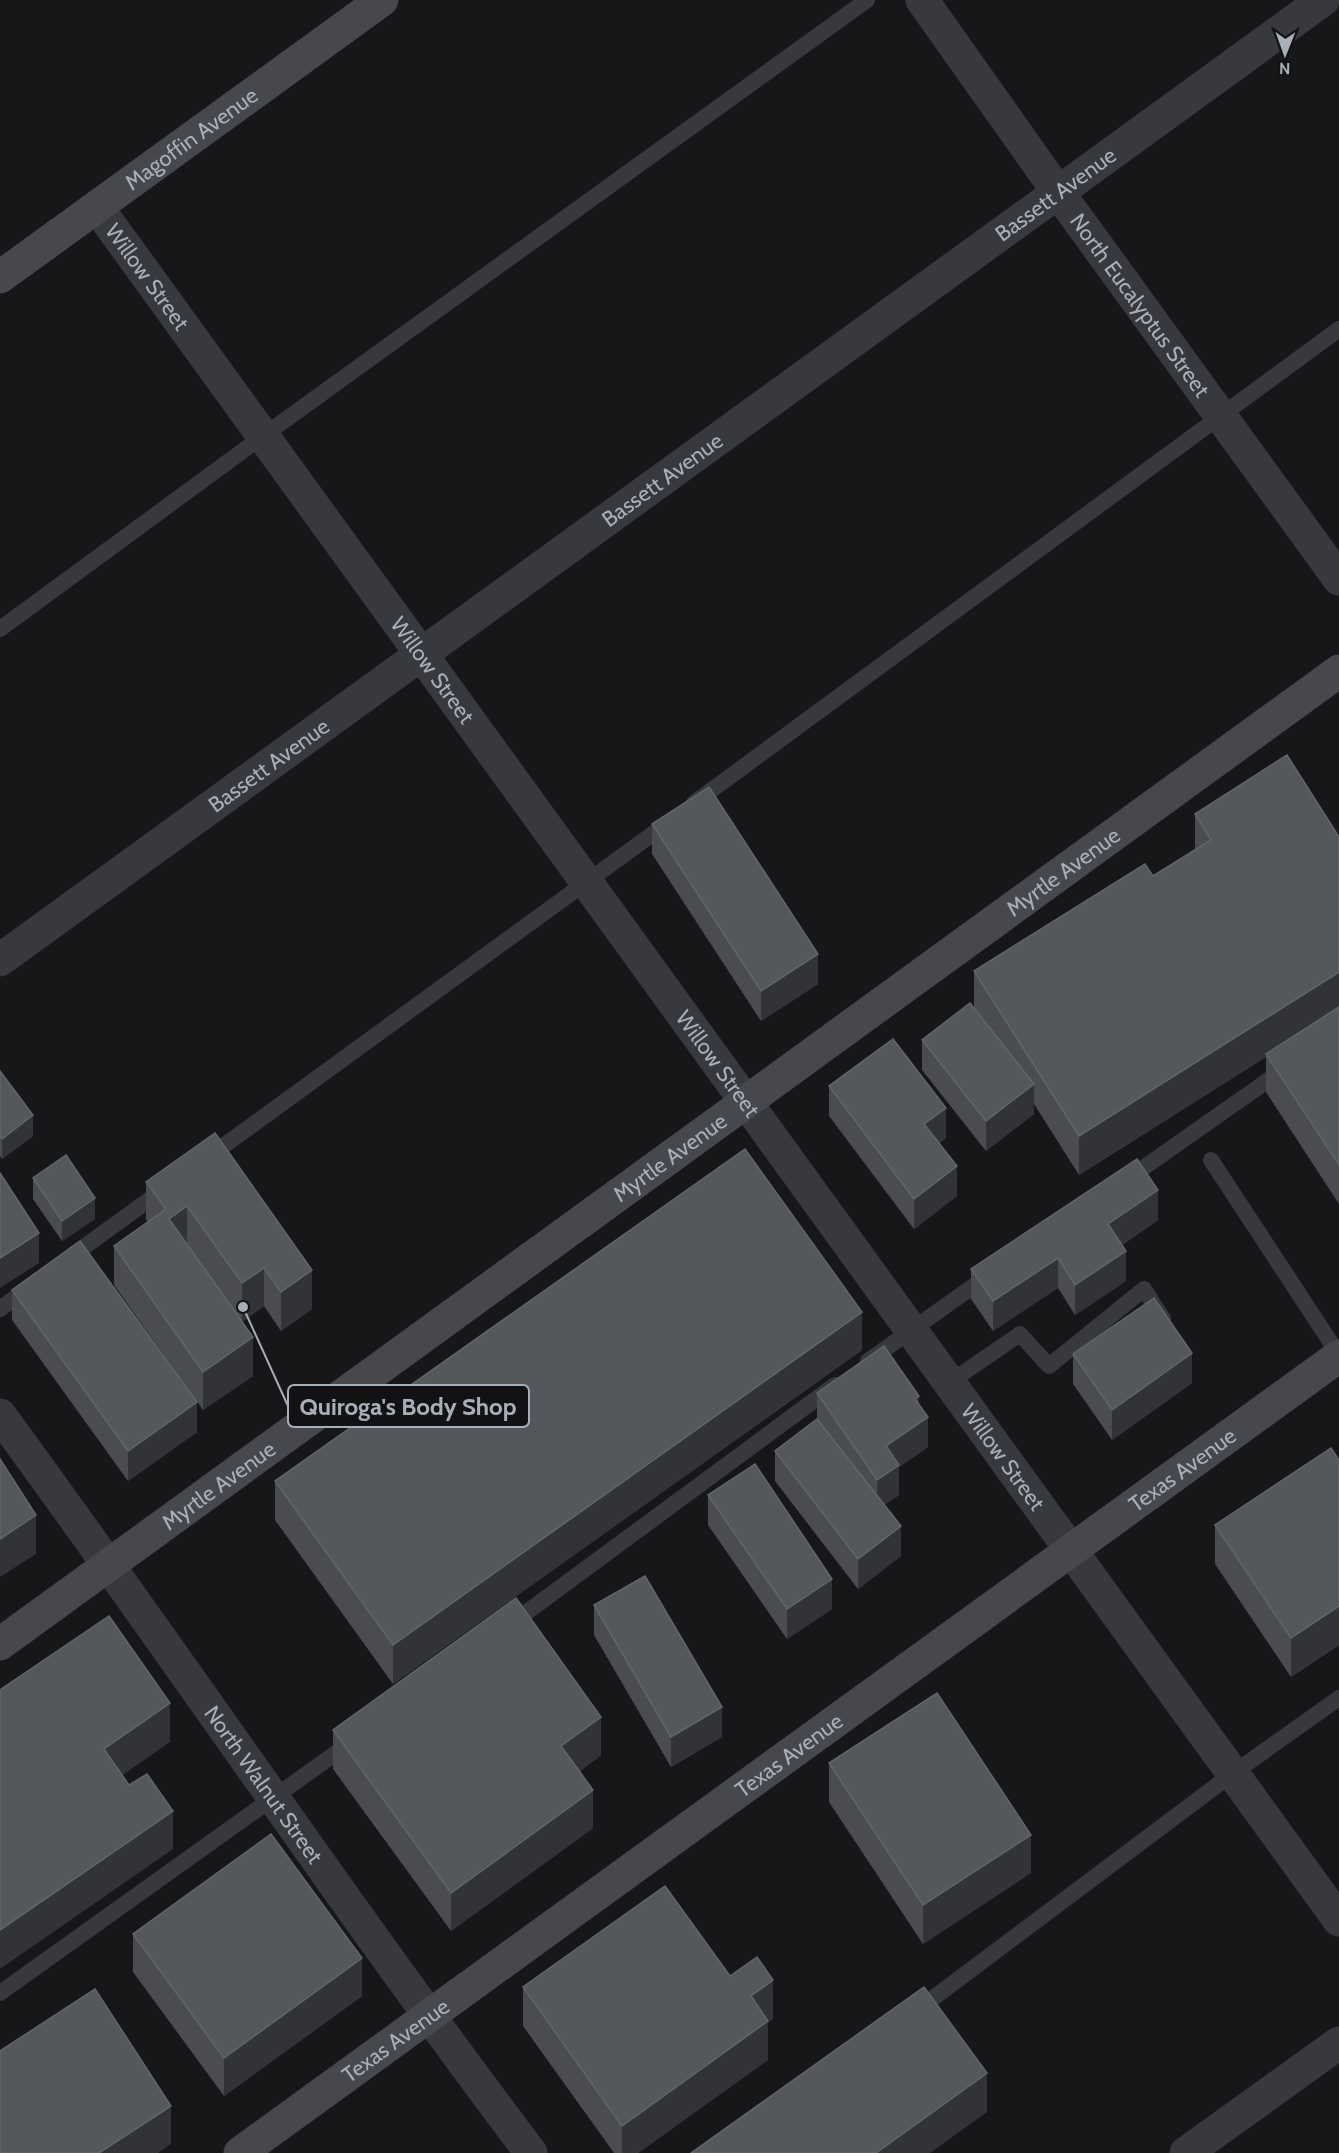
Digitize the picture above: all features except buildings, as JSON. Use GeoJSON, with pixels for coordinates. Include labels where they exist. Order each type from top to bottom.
{"type":"FeatureCollection","features":[{"type":"Feature","properties":{"kind":"street","name":"Magoffin Avenue"},"geometry":{"type":"LineString","coordinates":[[0,277],[382,0]]}},
{"type":"Feature","properties":{"kind":"street","name":"North Eucalyptus Street"},"geometry":{"type":"LineString","coordinates":[[922,0],[1058,192],[1339,579]]}},
{"type":"Feature","properties":{"kind":"street","name":"Bassett Avenue"},"geometry":{"type":"LineString","coordinates":[[0,960],[1323,0]]}},
{"type":"Feature","properties":{"kind":"street","name":"Willow Street"},"geometry":{"type":"LineString","coordinates":[[97,207],[1339,1920]]}},
{"type":"Feature","properties":{"kind":"street","name":"Myrtle Avenue"},"geometry":{"type":"LineString","coordinates":[[0,1644],[1339,671]]}},
{"type":"Feature","properties":{"kind":"street","name":"Texas Avenue"},"geometry":{"type":"LineString","coordinates":[[240,2153],[1339,1355]]}},
{"type":"Feature","properties":{"kind":"street","name":"North Walnut Street"},"geometry":{"type":"LineString","coordinates":[[0,1415],[110,1564],[428,2017],[531,2153]]}},
{"type":"Feature","properties":{"kind":"street"},"geometry":{"type":"LineString","coordinates":[[1186,2153],[1339,2043]]}},
{"type":"Feature","properties":{"kind":"lane"},"geometry":{"type":"LineString","coordinates":[[0,629],[867,0]]}},
{"type":"Feature","properties":{"kind":"lane"},"geometry":{"type":"LineString","coordinates":[[192,1169],[587,882],[1339,329]]}},
{"type":"Feature","properties":{"kind":"lane"},"geometry":{"type":"LineString","coordinates":[[1115,1187],[1300,1058]]}},
{"type":"Feature","properties":{"kind":"lane"},"geometry":{"type":"LineString","coordinates":[[1211,1160],[1339,1355]]}},
{"type":"Feature","properties":{"kind":"lane"},"geometry":{"type":"LineString","coordinates":[[58,1267],[173,1183]]}},
{"type":"Feature","properties":{"kind":"lane"},"geometry":{"type":"LineString","coordinates":[[496,1635],[911,1329],[999,1268]]}},
{"type":"Feature","properties":{"kind":"lane"},"geometry":{"type":"LineString","coordinates":[[0,1308],[39,1281]]}},
{"type":"Feature","properties":{"kind":"lane"},"geometry":{"type":"LineString","coordinates":[[950,1382],[1020,1334],[1049,1366],[1144,1289],[1169,1328]]}},
{"type":"Feature","properties":{"kind":"lane"},"geometry":{"type":"LineString","coordinates":[[907,2017],[1232,1774],[1339,1698]]}},
{"type":"Feature","properties":{"kind":"lane"},"geometry":{"type":"LineString","coordinates":[[0,1993],[362,1734]]}},
{"type":"Feature","properties":{"kind":"place","name":"Quiroga's Body Shop"},"geometry":{"type":"Point","coordinates":[243,1307]}}]}
